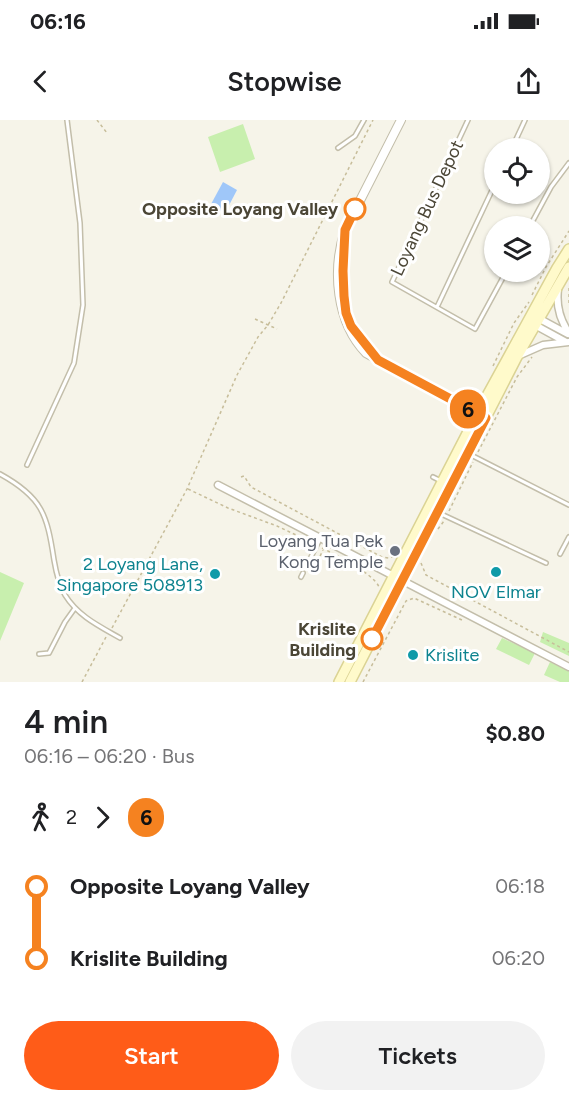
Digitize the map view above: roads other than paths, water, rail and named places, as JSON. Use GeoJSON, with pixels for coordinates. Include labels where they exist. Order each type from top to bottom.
{"type":"FeatureCollection","features":[{"type":"Feature","properties":{"kind":"main road"},"geometry":{"type":"LineString","coordinates":[[339,682],[472,455],[481,416],[569,249]]}},
{"type":"Feature","properties":{"kind":"main road"},"geometry":{"type":"LineString","coordinates":[[350,682],[397,580],[438,479],[469,429],[481,416],[517,357],[533,320],[569,267]]}},
{"type":"Feature","properties":{"kind":"street"},"geometry":{"type":"LineString","coordinates":[[401,120],[345,230],[343,287],[346,313],[361,341],[378,360],[481,416]]}},
{"type":"Feature","properties":{"kind":"street"},"geometry":{"type":"LineString","coordinates":[[560,282],[558,306],[564,326],[569,333]]}},
{"type":"Feature","properties":{"kind":"street"},"geometry":{"type":"LineString","coordinates":[[533,320],[569,333]]}},
{"type":"Feature","properties":{"kind":"street"},"geometry":{"type":"LineString","coordinates":[[533,320],[568,342]]}},
{"type":"Feature","properties":{"kind":"street"},"geometry":{"type":"LineString","coordinates":[[517,357],[543,345],[568,342]]}},
{"type":"Feature","properties":{"kind":"street"},"geometry":{"type":"LineString","coordinates":[[461,405],[468,418],[469,429]]}},
{"type":"Feature","properties":{"kind":"street"},"geometry":{"type":"LineString","coordinates":[[218,485],[318,542],[569,668]]}},
{"type":"Feature","properties":{"kind":"lane"},"geometry":{"type":"LineString","coordinates":[[27,465],[74,363],[82,305],[80,224],[67,120]]}},
{"type":"Feature","properties":{"kind":"lane"},"geometry":{"type":"LineString","coordinates":[[338,148],[355,136],[364,120]]}},
{"type":"Feature","properties":{"kind":"lane","name":"Loyang Bus Depot"},"geometry":{"type":"LineString","coordinates":[[468,120],[392,282],[476,329],[501,282]]}},
{"type":"Feature","properties":{"kind":"lane"},"geometry":{"type":"LineString","coordinates":[[517,138],[525,120]]}},
{"type":"Feature","properties":{"kind":"lane"},"geometry":{"type":"LineString","coordinates":[[535,216],[551,187],[569,163]]}},
{"type":"Feature","properties":{"kind":"lane"},"geometry":{"type":"LineString","coordinates":[[437,307],[486,204]]}},
{"type":"Feature","properties":{"kind":"lane"},"geometry":{"type":"LineString","coordinates":[[472,455],[569,505]]}},
{"type":"Feature","properties":{"kind":"lane"},"geometry":{"type":"LineString","coordinates":[[0,474],[28,492],[40,507],[48,524],[60,586],[75,608],[89,621],[120,638]]}},
{"type":"Feature","properties":{"kind":"lane"},"geometry":{"type":"LineString","coordinates":[[437,512],[546,563]]}},
{"type":"Feature","properties":{"kind":"lane"},"geometry":{"type":"LineString","coordinates":[[560,554],[569,537]]}},
{"type":"Feature","properties":{"kind":"lane"},"geometry":{"type":"LineString","coordinates":[[306,567],[318,542]]}},
{"type":"Feature","properties":{"kind":"lane"},"geometry":{"type":"LineString","coordinates":[[39,654],[49,654],[65,622],[75,608]]}},
{"type":"Feature","properties":{"kind":"water"},"geometry":{"type":"Polygon","coordinates":[[[223,182],[237,190],[225,213],[210,206],[223,182]]]}},
{"type":"Feature","properties":{"kind":"place","name":"Opposite Loyang Valley"},"geometry":{"type":"Point","coordinates":[355,209]}},
{"type":"Feature","properties":{"kind":"place","name":"Loyang Tua Pek Kong Temple"},"geometry":{"type":"Point","coordinates":[395,551]}},
{"type":"Feature","properties":{"kind":"place","name":"NOV Elmar"},"geometry":{"type":"Point","coordinates":[496,572]}},
{"type":"Feature","properties":{"kind":"place","name":"2 Loyang Lane, Singapore 508913"},"geometry":{"type":"Point","coordinates":[215,574]}},
{"type":"Feature","properties":{"kind":"place","name":"Krislite Building"},"geometry":{"type":"Point","coordinates":[372,639]}},
{"type":"Feature","properties":{"kind":"place","name":"Krislite"},"geometry":{"type":"Point","coordinates":[413,655]}}]}
